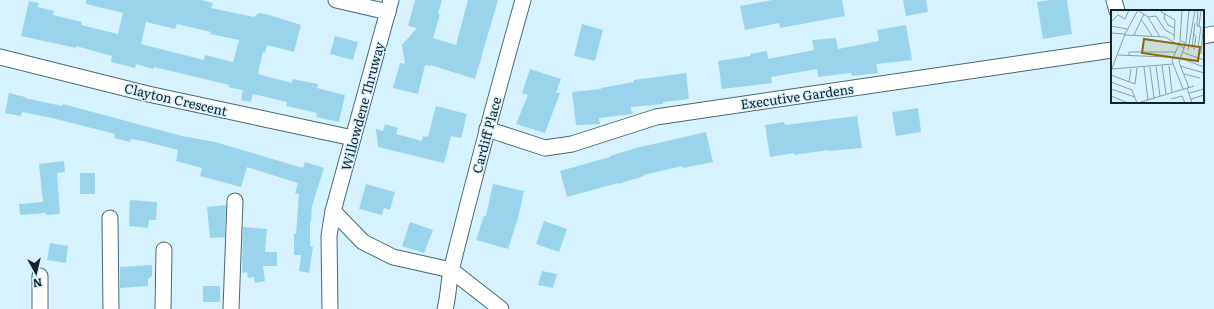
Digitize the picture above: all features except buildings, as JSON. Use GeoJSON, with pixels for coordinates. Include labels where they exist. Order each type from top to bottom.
{"type":"FeatureCollection","features":[{"type":"Feature","properties":{"kind":"street"},"geometry":{"type":"LineString","coordinates":[[336,0],[389,6]]}},
{"type":"Feature","properties":{"kind":"street","name":"Cardiff Place"},"geometry":{"type":"LineString","coordinates":[[451,270],[487,130],[523,0]]}},
{"type":"Feature","properties":{"kind":"street"},"geometry":{"type":"LineString","coordinates":[[1114,0],[1117,10]]}},
{"type":"Feature","properties":{"kind":"street","name":"Willowdene Thruway"},"geometry":{"type":"LineString","coordinates":[[330,309],[329,236],[333,211],[389,6]]}},
{"type":"Feature","properties":{"kind":"street"},"geometry":{"type":"LineString","coordinates":[[1204,36],[1214,34]]}},
{"type":"Feature","properties":{"kind":"street","name":"Executive Gardens"},"geometry":{"type":"LineString","coordinates":[[487,130],[545,148],[572,144],[656,117],[1111,50]]}},
{"type":"Feature","properties":{"kind":"street","name":"Clayton Crescent"},"geometry":{"type":"LineString","coordinates":[[0,57],[148,94],[352,138]]}},
{"type":"Feature","properties":{"kind":"street"},"geometry":{"type":"LineString","coordinates":[[230,309],[235,201]]}},
{"type":"Feature","properties":{"kind":"street"},"geometry":{"type":"LineString","coordinates":[[333,211],[363,242],[393,257],[451,270],[501,309]]}},
{"type":"Feature","properties":{"kind":"street"},"geometry":{"type":"LineString","coordinates":[[110,218],[111,309]]}},
{"type":"Feature","properties":{"kind":"street"},"geometry":{"type":"LineString","coordinates":[[163,309],[164,250]]}},
{"type":"Feature","properties":{"kind":"street"},"geometry":{"type":"LineString","coordinates":[[445,309],[451,270]]}},
{"type":"Feature","properties":{"kind":"street"},"geometry":{"type":"LineString","coordinates":[[40,276],[40,309]]}}]}
